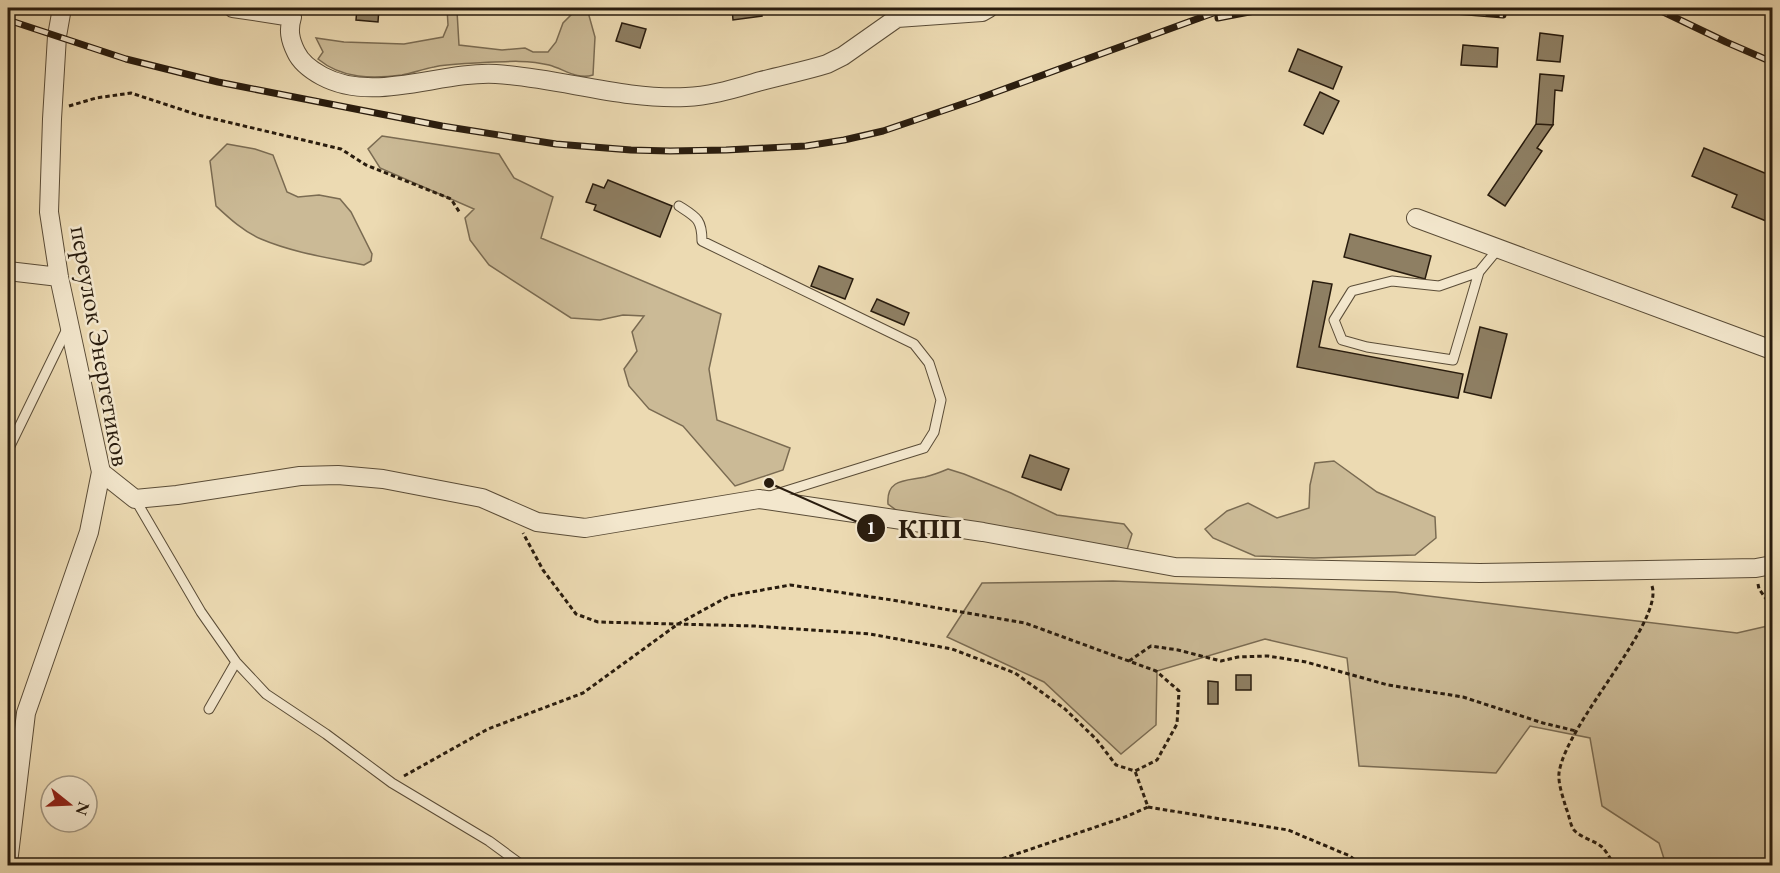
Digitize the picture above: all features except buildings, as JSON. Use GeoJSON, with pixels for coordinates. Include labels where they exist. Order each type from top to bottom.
{"type":"FeatureCollection","features":[{"type":"Feature","properties":{"kind":"street","name":"переулок Энергетиков"},"geometry":{"type":"LineString","coordinates":[[8,863],[26,713],[89,532],[101,472],[59,277],[49,212],[57,36],[62,8]]}},
{"type":"Feature","properties":{"kind":"street"},"geometry":{"type":"LineString","coordinates":[[233,8],[292,17],[289,27],[290,37],[298,58],[315,72],[347,86],[377,88],[464,75],[496,74],[619,93],[684,98],[721,93],[827,64],[843,56],[897,18],[982,12],[989,8]]}},
{"type":"Feature","properties":{"kind":"street"},"geometry":{"type":"LineString","coordinates":[[1416,218],[1773,350]]}},
{"type":"Feature","properties":{"kind":"street"},"geometry":{"type":"LineString","coordinates":[[8,271],[59,277]]}},
{"type":"Feature","properties":{"kind":"street"},"geometry":{"type":"LineString","coordinates":[[101,472],[135,499],[177,495],[300,476],[338,475],[383,478],[482,498],[537,522],[585,528],[759,499],[983,532],[1175,567],[1480,573],[1764,566]]}},
{"type":"Feature","properties":{"kind":"lane"},"geometry":{"type":"LineString","coordinates":[[680,206],[698,218],[702,230],[702,241],[914,344],[929,363],[941,400],[934,432],[924,448],[759,499]]}},
{"type":"Feature","properties":{"kind":"lane"},"geometry":{"type":"LineString","coordinates":[[1479,272],[1440,286],[1392,281],[1352,291],[1334,320],[1342,340],[1367,347],[1453,360],[1479,272],[1498,249]]}},
{"type":"Feature","properties":{"kind":"lane"},"geometry":{"type":"LineString","coordinates":[[8,450],[70,324]]}},
{"type":"Feature","properties":{"kind":"lane"},"geometry":{"type":"LineString","coordinates":[[135,499],[201,612],[236,662],[266,694],[326,734],[392,783],[489,841],[523,866]]}},
{"type":"Feature","properties":{"kind":"lane"},"geometry":{"type":"LineString","coordinates":[[209,709],[236,662]]}},
{"type":"Feature","properties":{"kind":"path"},"geometry":{"type":"LineString","coordinates":[[53,112],[96,98],[131,93],[198,115],[342,149],[366,165],[451,199],[460,213]]}},
{"type":"Feature","properties":{"kind":"path"},"geometry":{"type":"LineString","coordinates":[[392,783],[488,729],[584,693],[678,624],[729,596],[790,585],[1025,623],[1156,671],[1179,691],[1177,724],[1157,760],[1135,771],[1116,765],[1096,739],[1065,709],[1015,673],[952,649],[870,634],[754,626],[678,624],[598,622],[576,614],[543,570],[513,512]]}},
{"type":"Feature","properties":{"kind":"path"},"geometry":{"type":"LineString","coordinates":[[1764,566],[1759,589],[1773,608]]}},
{"type":"Feature","properties":{"kind":"path"},"geometry":{"type":"LineString","coordinates":[[1615,866],[1602,847],[1574,830],[1561,794],[1559,773],[1576,731],[1626,655],[1649,613],[1654,591],[1647,570]]}},
{"type":"Feature","properties":{"kind":"path"},"geometry":{"type":"LineString","coordinates":[[1129,661],[1151,646],[1221,661],[1238,657],[1268,656],[1306,662],[1388,685],[1463,697],[1543,723],[1576,731]]}},
{"type":"Feature","properties":{"kind":"path"},"geometry":{"type":"LineString","coordinates":[[1135,771],[1148,807]]}},
{"type":"Feature","properties":{"kind":"path"},"geometry":{"type":"LineString","coordinates":[[981,866],[1148,807],[1288,830],[1350,856],[1362,866]]}},
{"type":"Feature","properties":{"kind":"shaded area"},"geometry":{"type":"Polygon","coordinates":[[[447,8],[457,11],[459,45],[502,50],[525,48],[533,52],[548,52],[556,42],[563,23],[573,13],[588,12],[595,37],[593,75],[581,76],[549,65],[512,61],[449,65],[402,75],[369,77],[347,74],[327,66],[318,59],[323,52],[316,38],[344,42],[404,44],[443,37],[448,25],[447,8]]]}},
{"type":"Feature","properties":{"kind":"shaded area"},"geometry":{"type":"Polygon","coordinates":[[[382,136],[499,154],[514,178],[553,197],[541,238],[721,314],[709,369],[717,420],[790,448],[783,470],[735,486],[683,426],[649,409],[629,386],[624,369],[637,351],[632,332],[644,316],[623,315],[600,320],[571,318],[489,265],[470,240],[465,218],[474,209],[380,168],[368,149],[382,136]]]}},
{"type":"Feature","properties":{"kind":"shaded area"},"geometry":{"type":"Polygon","coordinates":[[[227,144],[273,155],[287,192],[298,197],[319,195],[340,199],[351,212],[372,254],[371,261],[364,265],[299,252],[261,239],[237,224],[216,206],[210,161],[227,144]]]}},
{"type":"Feature","properties":{"kind":"shaded area"},"geometry":{"type":"Polygon","coordinates":[[[1334,461],[1377,492],[1435,517],[1436,538],[1415,555],[1314,558],[1255,556],[1213,538],[1205,529],[1227,511],[1248,503],[1277,518],[1309,508],[1310,485],[1315,463],[1334,461]]]}},
{"type":"Feature","properties":{"kind":"shaded area"},"geometry":{"type":"Polygon","coordinates":[[[948,469],[1011,493],[1057,515],[1124,524],[1132,534],[1126,553],[900,513],[888,504],[890,489],[899,482],[948,469]]]}},
{"type":"Feature","properties":{"kind":"shaded area"},"geometry":{"type":"Polygon","coordinates":[[[1113,581],[1395,592],[1737,633],[1772,625],[1772,865],[1666,865],[1659,843],[1602,806],[1590,738],[1530,726],[1496,773],[1359,766],[1347,658],[1265,639],[1157,671],[1156,725],[1121,754],[1044,682],[947,637],[982,583],[1113,581]]]}},
{"type":"Feature","properties":{"kind":"railway"},"geometry":{"type":"LineString","coordinates":[[8,20],[126,59],[218,82],[442,126],[556,144],[670,151],[806,146],[883,131],[1227,8]]}},
{"type":"Feature","properties":{"kind":"railway"},"geometry":{"type":"LineString","coordinates":[[1218,18],[1270,8]]}},
{"type":"Feature","properties":{"kind":"railway"},"geometry":{"type":"LineString","coordinates":[[1416,8],[1503,15]]}},
{"type":"Feature","properties":{"kind":"railway"},"geometry":{"type":"LineString","coordinates":[[1655,8],[1772,62]]}},
{"type":"Feature","properties":{"kind":"place","name":"КПП"},"geometry":{"type":"Point","coordinates":[769,483]}}]}
